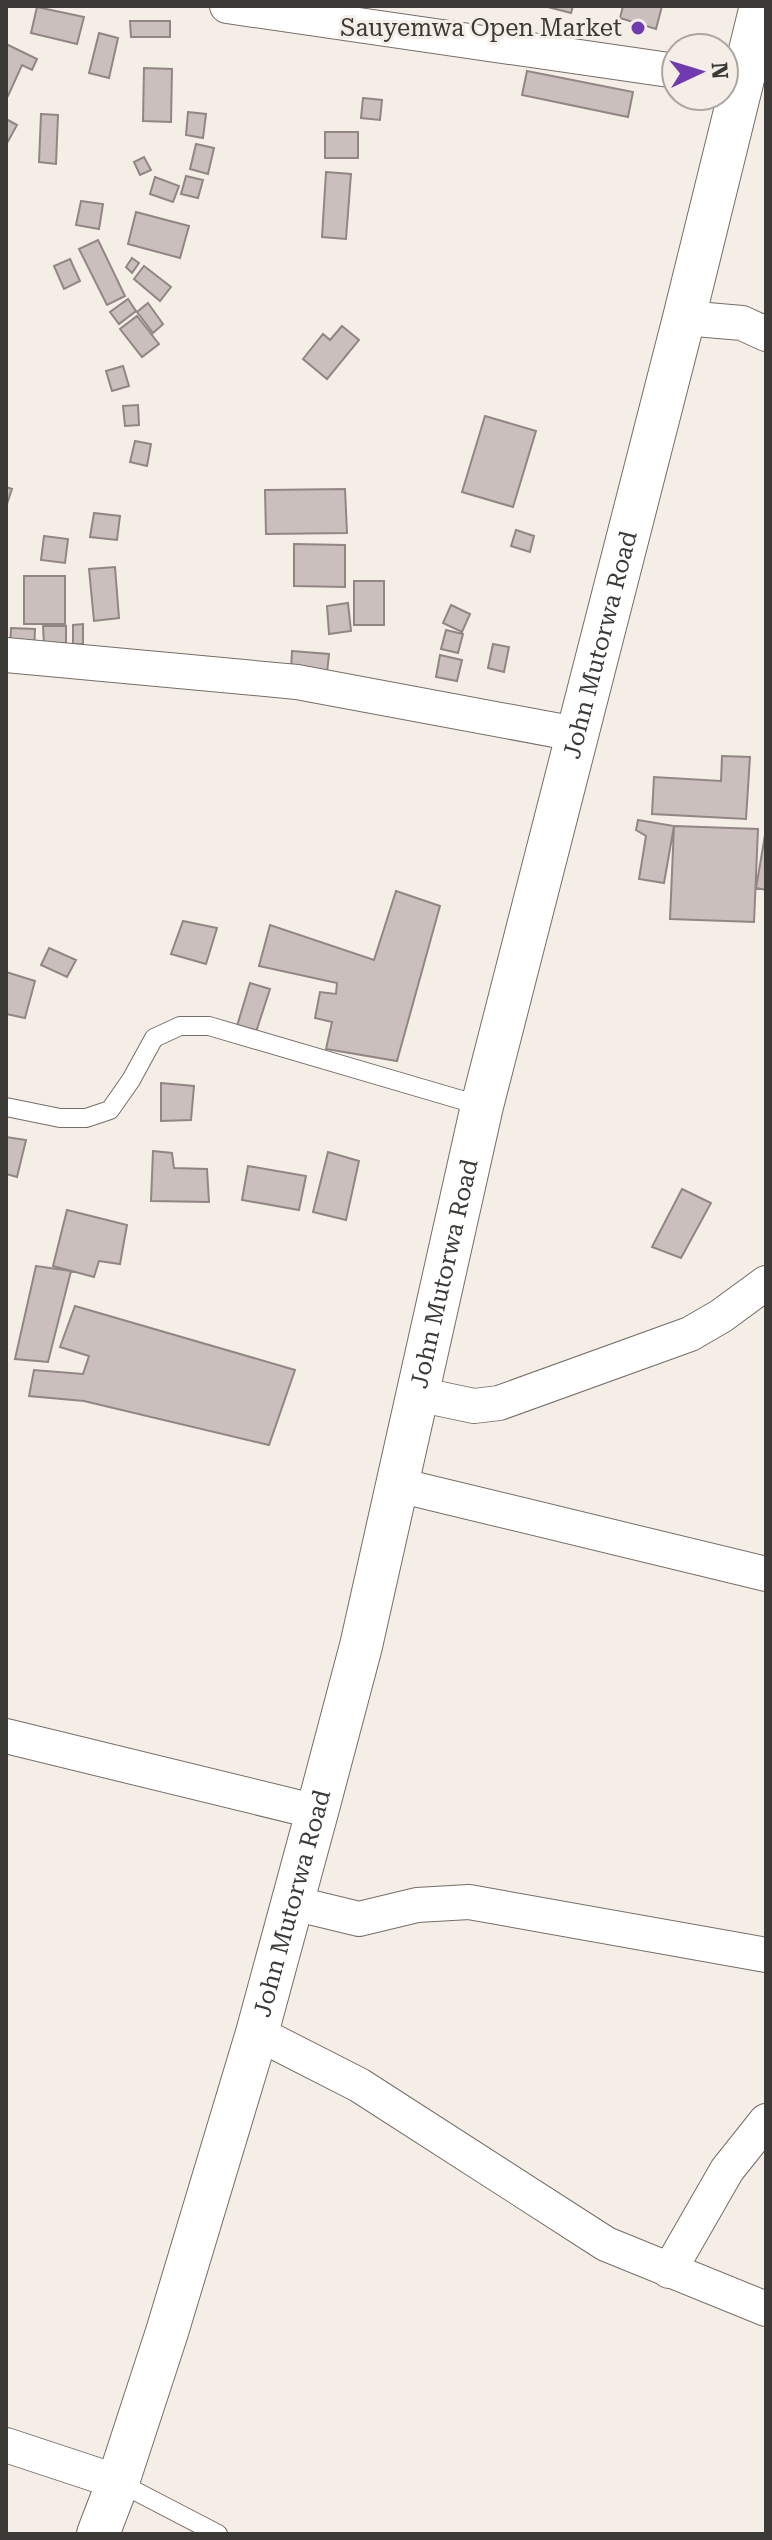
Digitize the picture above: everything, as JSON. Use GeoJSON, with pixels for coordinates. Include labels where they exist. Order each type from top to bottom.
{"type":"FeatureCollection","features":[{"type":"Feature","properties":{"kind":"street"},"geometry":{"type":"LineString","coordinates":[[227,6],[660,69]]}},
{"type":"Feature","properties":{"kind":"street","name":"John Mutorwa Road"},"geometry":{"type":"LineString","coordinates":[[740,61],[761,6]]}},
{"type":"Feature","properties":{"kind":"street","name":"John Mutorwa Road"},"geometry":{"type":"LineString","coordinates":[[98,2534],[167,2332],[257,2033],[361,1646],[482,1106],[684,318],[726,112]]}},
{"type":"Feature","properties":{"kind":"street"},"geometry":{"type":"LineString","coordinates":[[684,318],[742,323],[766,334]]}},
{"type":"Feature","properties":{"kind":"street"},"geometry":{"type":"LineString","coordinates":[[6,655],[297,682],[576,734]]}},
{"type":"Feature","properties":{"kind":"street"},"geometry":{"type":"LineString","coordinates":[[417,1394],[474,1406],[499,1403],[690,1334],[766,1283]]}},
{"type":"Feature","properties":{"kind":"street"},"geometry":{"type":"LineString","coordinates":[[398,1485],[766,1574]]}},
{"type":"Feature","properties":{"kind":"street"},"geometry":{"type":"LineString","coordinates":[[6,1736],[317,1812]]}},
{"type":"Feature","properties":{"kind":"street"},"geometry":{"type":"LineString","coordinates":[[293,1903],[359,1919],[417,1905],[469,1902],[766,1955]]}},
{"type":"Feature","properties":{"kind":"street"},"geometry":{"type":"LineString","coordinates":[[257,2033],[359,2085],[606,2244],[766,2309]]}},
{"type":"Feature","properties":{"kind":"street"},"geometry":{"type":"LineString","coordinates":[[669,2271],[727,2170],[766,2121]]}},
{"type":"Feature","properties":{"kind":"street"},"geometry":{"type":"LineString","coordinates":[[6,2445],[118,2482]]}},
{"type":"Feature","properties":{"kind":"lane"},"geometry":{"type":"LineString","coordinates":[[6,1107],[60,1118],[86,1118],[110,1110],[154,1038],[180,1026],[209,1026],[482,1106]]}},
{"type":"Feature","properties":{"kind":"lane"},"geometry":{"type":"LineString","coordinates":[[118,2482],[218,2534]]}},
{"type":"Feature","properties":{"kind":"building"},"geometry":{"type":"Polygon","coordinates":[[[544,6],[573,6],[571,13],[544,6]]]}},
{"type":"Feature","properties":{"kind":"building"},"geometry":{"type":"Polygon","coordinates":[[[623,6],[662,6],[656,29],[620,18],[623,6]]]}},
{"type":"Feature","properties":{"kind":"building"},"geometry":{"type":"Polygon","coordinates":[[[37,7],[84,17],[77,44],[31,33],[37,7]]]}},
{"type":"Feature","properties":{"kind":"building"},"geometry":{"type":"Polygon","coordinates":[[[130,21],[170,21],[170,37],[131,37],[130,21]]]}},
{"type":"Feature","properties":{"kind":"building"},"geometry":{"type":"Polygon","coordinates":[[[99,33],[118,38],[109,78],[89,73],[99,33]]]}},
{"type":"Feature","properties":{"kind":"building"},"geometry":{"type":"Polygon","coordinates":[[[6,44],[37,59],[32,70],[22,65],[8,96],[6,95],[6,44]]]}},
{"type":"Feature","properties":{"kind":"building"},"geometry":{"type":"Polygon","coordinates":[[[144,68],[172,69],[171,122],[143,121],[144,68]]]}},
{"type":"Feature","properties":{"kind":"building"},"geometry":{"type":"Polygon","coordinates":[[[527,71],[633,92],[628,117],[522,95],[527,71]]]}},
{"type":"Feature","properties":{"kind":"building"},"geometry":{"type":"Polygon","coordinates":[[[363,98],[382,100],[380,120],[361,118],[363,98]]]}},
{"type":"Feature","properties":{"kind":"building"},"geometry":{"type":"Polygon","coordinates":[[[188,112],[206,114],[203,138],[186,135],[188,112]]]}},
{"type":"Feature","properties":{"kind":"building"},"geometry":{"type":"Polygon","coordinates":[[[41,114],[58,115],[56,164],[39,162],[41,114]]]}},
{"type":"Feature","properties":{"kind":"building"},"geometry":{"type":"Polygon","coordinates":[[[6,119],[17,125],[6,145],[6,119]]]}},
{"type":"Feature","properties":{"kind":"building"},"geometry":{"type":"Polygon","coordinates":[[[325,132],[358,132],[358,158],[325,158],[325,132]]]}},
{"type":"Feature","properties":{"kind":"building"},"geometry":{"type":"Polygon","coordinates":[[[196,144],[214,148],[208,174],[190,169],[196,144]]]}},
{"type":"Feature","properties":{"kind":"building"},"geometry":{"type":"Polygon","coordinates":[[[144,157],[151,170],[140,175],[134,162],[144,157]]]}},
{"type":"Feature","properties":{"kind":"building"},"geometry":{"type":"Polygon","coordinates":[[[326,172],[351,174],[346,239],[322,237],[326,172]]]}},
{"type":"Feature","properties":{"kind":"building"},"geometry":{"type":"Polygon","coordinates":[[[186,176],[203,180],[198,198],[181,194],[186,176]]]}},
{"type":"Feature","properties":{"kind":"building"},"geometry":{"type":"Polygon","coordinates":[[[155,177],[179,186],[173,202],[150,194],[155,177]]]}},
{"type":"Feature","properties":{"kind":"building"},"geometry":{"type":"Polygon","coordinates":[[[81,201],[103,204],[99,229],[76,225],[81,201]]]}},
{"type":"Feature","properties":{"kind":"building"},"geometry":{"type":"Polygon","coordinates":[[[136,212],[189,226],[180,258],[128,244],[136,212]]]}},
{"type":"Feature","properties":{"kind":"building"},"geometry":{"type":"Polygon","coordinates":[[[98,240],[125,296],[107,305],[79,249],[98,240]]]}},
{"type":"Feature","properties":{"kind":"building"},"geometry":{"type":"Polygon","coordinates":[[[132,258],[139,263],[132,273],[126,267],[132,258]]]}},
{"type":"Feature","properties":{"kind":"building"},"geometry":{"type":"Polygon","coordinates":[[[70,259],[80,281],[64,289],[54,266],[70,259]]]}},
{"type":"Feature","properties":{"kind":"building"},"geometry":{"type":"Polygon","coordinates":[[[144,266],[171,287],[160,301],[134,279],[144,266]]]}},
{"type":"Feature","properties":{"kind":"building"},"geometry":{"type":"Polygon","coordinates":[[[128,299],[136,311],[119,324],[110,312],[128,299]]]}},
{"type":"Feature","properties":{"kind":"building"},"geometry":{"type":"Polygon","coordinates":[[[148,303],[163,324],[153,333],[137,312],[148,303]]]}},
{"type":"Feature","properties":{"kind":"building"},"geometry":{"type":"Polygon","coordinates":[[[137,316],[159,344],[142,357],[120,329],[137,316]]]}},
{"type":"Feature","properties":{"kind":"building"},"geometry":{"type":"Polygon","coordinates":[[[342,326],[359,340],[327,379],[303,359],[323,334],[330,340],[342,326]]]}},
{"type":"Feature","properties":{"kind":"building"},"geometry":{"type":"Polygon","coordinates":[[[123,366],[129,386],[112,391],[106,371],[123,366]]]}},
{"type":"Feature","properties":{"kind":"building"},"geometry":{"type":"Polygon","coordinates":[[[138,405],[139,425],[125,426],[123,406],[138,405]]]}},
{"type":"Feature","properties":{"kind":"building"},"geometry":{"type":"Polygon","coordinates":[[[485,416],[536,431],[513,507],[462,492],[485,416]]]}},
{"type":"Feature","properties":{"kind":"building"},"geometry":{"type":"Polygon","coordinates":[[[135,441],[151,444],[147,466],[130,462],[135,441]]]}},
{"type":"Feature","properties":{"kind":"building"},"geometry":{"type":"Polygon","coordinates":[[[6,487],[12,489],[6,507],[6,487]]]}},
{"type":"Feature","properties":{"kind":"building"},"geometry":{"type":"Polygon","coordinates":[[[345,489],[347,533],[266,534],[265,490],[345,489]]]}},
{"type":"Feature","properties":{"kind":"building"},"geometry":{"type":"Polygon","coordinates":[[[94,513],[120,516],[117,540],[90,537],[94,513]]]}},
{"type":"Feature","properties":{"kind":"building"},"geometry":{"type":"Polygon","coordinates":[[[516,530],[534,536],[530,552],[511,546],[516,530]]]}},
{"type":"Feature","properties":{"kind":"building"},"geometry":{"type":"Polygon","coordinates":[[[44,536],[68,539],[65,563],[41,560],[44,536]]]}},
{"type":"Feature","properties":{"kind":"building"},"geometry":{"type":"Polygon","coordinates":[[[294,544],[345,545],[345,587],[294,586],[294,544]]]}},
{"type":"Feature","properties":{"kind":"building"},"geometry":{"type":"Polygon","coordinates":[[[115,567],[119,618],[94,621],[89,569],[115,567]]]}},
{"type":"Feature","properties":{"kind":"building"},"geometry":{"type":"Polygon","coordinates":[[[24,576],[65,576],[65,624],[24,624],[24,576]]]}},
{"type":"Feature","properties":{"kind":"building"},"geometry":{"type":"Polygon","coordinates":[[[354,581],[384,581],[384,625],[354,625],[354,581]]]}},
{"type":"Feature","properties":{"kind":"building"},"geometry":{"type":"Polygon","coordinates":[[[348,603],[351,631],[329,634],[327,606],[348,603]]]}},
{"type":"Feature","properties":{"kind":"building"},"geometry":{"type":"Polygon","coordinates":[[[451,605],[470,614],[462,632],[443,623],[451,605]]]}},
{"type":"Feature","properties":{"kind":"building"},"geometry":{"type":"Polygon","coordinates":[[[83,624],[83,644],[73,644],[73,625],[83,624]]]}},
{"type":"Feature","properties":{"kind":"building"},"geometry":{"type":"Polygon","coordinates":[[[43,626],[66,626],[66,643],[44,644],[43,626]]]}},
{"type":"Feature","properties":{"kind":"building"},"geometry":{"type":"Polygon","coordinates":[[[11,628],[35,629],[34,652],[10,652],[11,628]]]}},
{"type":"Feature","properties":{"kind":"building"},"geometry":{"type":"Polygon","coordinates":[[[446,630],[463,634],[458,653],[441,649],[446,630]]]}},
{"type":"Feature","properties":{"kind":"building"},"geometry":{"type":"Polygon","coordinates":[[[493,644],[509,647],[504,672],[488,668],[493,644]]]}},
{"type":"Feature","properties":{"kind":"building"},"geometry":{"type":"Polygon","coordinates":[[[292,651],[329,654],[327,673],[291,670],[292,651]]]}},
{"type":"Feature","properties":{"kind":"building"},"geometry":{"type":"Polygon","coordinates":[[[440,655],[462,660],[457,681],[436,677],[440,655]]]}},
{"type":"Feature","properties":{"kind":"building"},"geometry":{"type":"Polygon","coordinates":[[[722,756],[750,757],[746,819],[652,814],[654,777],[721,781],[722,756]]]}},
{"type":"Feature","properties":{"kind":"building"},"geometry":{"type":"Polygon","coordinates":[[[638,820],[674,826],[664,883],[639,879],[646,836],[636,830],[638,820]]]}},
{"type":"Feature","properties":{"kind":"building"},"geometry":{"type":"Polygon","coordinates":[[[674,826],[758,829],[754,922],[670,919],[674,826]]]}},
{"type":"Feature","properties":{"kind":"building"},"geometry":{"type":"Polygon","coordinates":[[[766,835],[766,890],[756,888],[766,835]]]}},
{"type":"Feature","properties":{"kind":"building"},"geometry":{"type":"Polygon","coordinates":[[[396,891],[440,906],[397,1061],[326,1049],[332,1022],[315,1018],[320,992],[336,994],[337,983],[259,966],[270,925],[374,960],[396,891]]]}},
{"type":"Feature","properties":{"kind":"building"},"geometry":{"type":"Polygon","coordinates":[[[183,921],[217,928],[206,964],[171,954],[183,921]]]}},
{"type":"Feature","properties":{"kind":"building"},"geometry":{"type":"Polygon","coordinates":[[[49,948],[76,960],[67,977],[41,965],[49,948]]]}},
{"type":"Feature","properties":{"kind":"building"},"geometry":{"type":"Polygon","coordinates":[[[6,972],[35,981],[25,1018],[6,1014],[6,972]]]}},
{"type":"Feature","properties":{"kind":"building"},"geometry":{"type":"Polygon","coordinates":[[[250,983],[270,989],[256,1032],[237,1026],[250,983]]]}},
{"type":"Feature","properties":{"kind":"building"},"geometry":{"type":"Polygon","coordinates":[[[161,1083],[194,1086],[191,1120],[161,1121],[161,1083]]]}},
{"type":"Feature","properties":{"kind":"building"},"geometry":{"type":"Polygon","coordinates":[[[6,1137],[26,1140],[17,1177],[6,1174],[6,1137]]]}},
{"type":"Feature","properties":{"kind":"building"},"geometry":{"type":"Polygon","coordinates":[[[153,1151],[172,1153],[174,1168],[207,1169],[209,1202],[151,1201],[153,1151]]]}},
{"type":"Feature","properties":{"kind":"building"},"geometry":{"type":"Polygon","coordinates":[[[328,1152],[359,1161],[346,1220],[313,1212],[328,1152]]]}},
{"type":"Feature","properties":{"kind":"building"},"geometry":{"type":"Polygon","coordinates":[[[248,1166],[306,1176],[299,1210],[242,1200],[248,1166]]]}},
{"type":"Feature","properties":{"kind":"building"},"geometry":{"type":"Polygon","coordinates":[[[682,1189],[711,1203],[681,1258],[652,1247],[682,1189]]]}},
{"type":"Feature","properties":{"kind":"building"},"geometry":{"type":"Polygon","coordinates":[[[67,1210],[127,1225],[120,1264],[99,1261],[94,1277],[53,1266],[67,1210]]]}},
{"type":"Feature","properties":{"kind":"building"},"geometry":{"type":"Polygon","coordinates":[[[36,1266],[71,1271],[48,1362],[15,1359],[36,1266]]]}},
{"type":"Feature","properties":{"kind":"building"},"geometry":{"type":"Polygon","coordinates":[[[75,1306],[295,1370],[269,1445],[84,1401],[29,1396],[34,1370],[83,1374],[89,1356],[60,1347],[75,1306]]]}},
{"type":"Feature","properties":{"kind":"place","name":"Sauyemwa Open Market"},"geometry":{"type":"Point","coordinates":[638,28]}}]}
